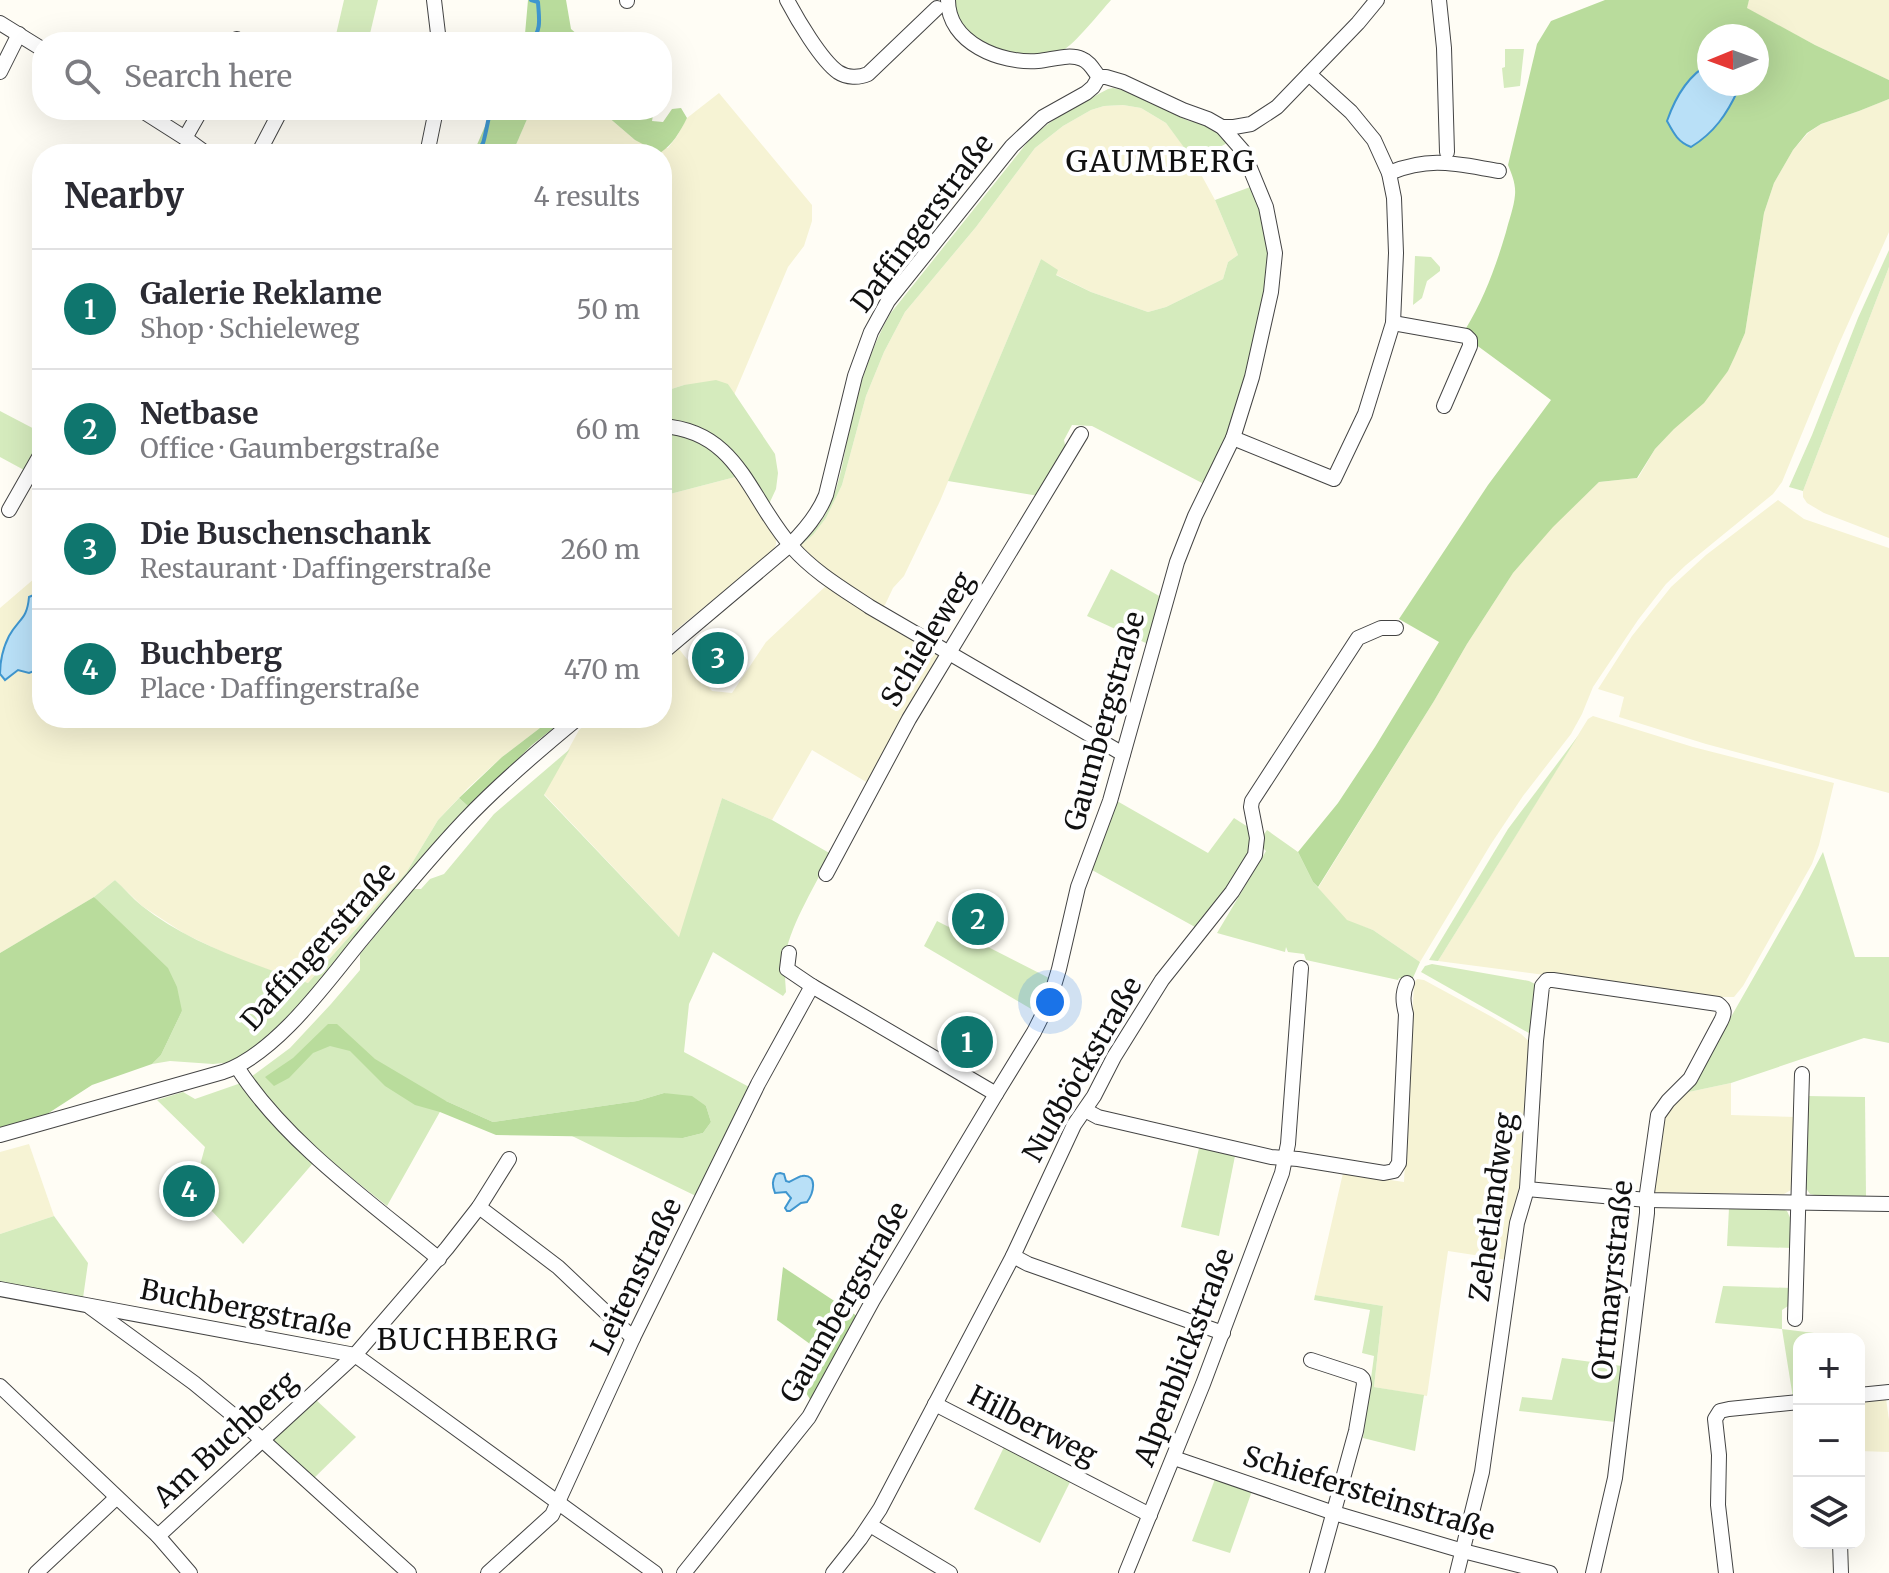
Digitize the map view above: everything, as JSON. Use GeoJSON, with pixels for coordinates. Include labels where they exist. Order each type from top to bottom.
{"type":"FeatureCollection","features":[{"type":"Feature","properties":{"kind":"street"},"geometry":{"type":"LineString","coordinates":[[434,0],[438,32]]}},
{"type":"Feature","properties":{"kind":"street"},"geometry":{"type":"LineString","coordinates":[[787,0],[826,59],[839,73],[850,77],[868,74],[940,4]]}},
{"type":"Feature","properties":{"kind":"street"},"geometry":{"type":"LineString","coordinates":[[1222,127],[1251,124],[1277,107],[1377,0]]}},
{"type":"Feature","properties":{"kind":"street"},"geometry":{"type":"LineString","coordinates":[[1439,0],[1444,48],[1447,152]]}},
{"type":"Feature","properties":{"kind":"street","name":"Gaumbergstraße"},"geometry":{"type":"LineString","coordinates":[[684,1573],[809,1417],[873,1300],[1049,1002],[1078,887],[1110,801],[1177,562],[1195,516],[1233,438],[1260,348],[1271,292],[1275,263],[1273,235],[1266,207],[1243,151],[1222,127],[1123,82],[1099,77],[1090,64],[1081,58],[1027,61],[980,48],[962,35],[940,4]]}},
{"type":"Feature","properties":{"kind":"street"},"geometry":{"type":"LineString","coordinates":[[0,23],[32,42]]}},
{"type":"Feature","properties":{"kind":"street"},"geometry":{"type":"LineString","coordinates":[[0,72],[19,34]]}},
{"type":"Feature","properties":{"kind":"street"},"geometry":{"type":"LineString","coordinates":[[1233,438],[1334,479],[1365,414],[1393,323],[1396,253],[1393,186],[1389,173],[1374,140],[1362,123],[1309,74]]}},
{"type":"Feature","properties":{"kind":"street","name":"Daffingerstraße"},"geometry":{"type":"LineString","coordinates":[[672,645],[790,545],[815,516],[826,495],[855,376],[871,332],[888,301],[1012,146],[1043,117],[1086,93],[1099,77]]}},
{"type":"Feature","properties":{"kind":"street"},"geometry":{"type":"LineString","coordinates":[[157,120],[193,144]]}},
{"type":"Feature","properties":{"kind":"street"},"geometry":{"type":"LineString","coordinates":[[185,138],[195,120]]}},
{"type":"Feature","properties":{"kind":"street"},"geometry":{"type":"LineString","coordinates":[[263,144],[276,120]]}},
{"type":"Feature","properties":{"kind":"street"},"geometry":{"type":"LineString","coordinates":[[429,144],[434,120]]}},
{"type":"Feature","properties":{"kind":"street"},"geometry":{"type":"LineString","coordinates":[[1243,151],[1251,124]]}},
{"type":"Feature","properties":{"kind":"street"},"geometry":{"type":"LineString","coordinates":[[1389,173],[1419,163],[1437,161],[1499,171]]}},
{"type":"Feature","properties":{"kind":"street"},"geometry":{"type":"LineString","coordinates":[[1393,323],[1466,336],[1470,340],[1444,406]]}},
{"type":"Feature","properties":{"kind":"street"},"geometry":{"type":"LineString","coordinates":[[672,428],[693,432],[711,441],[729,456],[790,545],[833,582],[870,607],[1123,754]]}},
{"type":"Feature","properties":{"kind":"street","name":"Schieleweg"},"geometry":{"type":"LineString","coordinates":[[826,874],[902,732],[1081,434]]}},
{"type":"Feature","properties":{"kind":"street"},"geometry":{"type":"LineString","coordinates":[[9,510],[32,470]]}},
{"type":"Feature","properties":{"kind":"street","name":"Nußböckstraße"},"geometry":{"type":"LineString","coordinates":[[833,1573],[870,1525],[1013,1256],[1074,1125],[1162,980],[1232,892],[1255,855],[1257,838],[1252,801],[1358,638],[1381,628],[1396,628]]}},
{"type":"Feature","properties":{"kind":"street","name":"Daffingerstraße"},"geometry":{"type":"LineString","coordinates":[[0,1135],[237,1067],[276,1038],[309,1004],[464,820],[503,781],[566,728]]}},
{"type":"Feature","properties":{"kind":"street"},"geometry":{"type":"LineString","coordinates":[[789,953],[787,969],[996,1094]]}},
{"type":"Feature","properties":{"kind":"street","name":"Alpenblickstraße"},"geometry":{"type":"LineString","coordinates":[[1126,1573],[1223,1333],[1282,1173],[1289,1129],[1301,968]]}},
{"type":"Feature","properties":{"kind":"street","name":"Zehetlandweg"},"geometry":{"type":"LineString","coordinates":[[1457,1573],[1482,1472],[1517,1223],[1527,1189],[1536,1041],[1543,983],[1553,980],[1718,1004],[1724,1011]]}},
{"type":"Feature","properties":{"kind":"street"},"geometry":{"type":"LineString","coordinates":[[1085,1110],[1098,1117],[1271,1157],[1384,1173],[1394,1171],[1399,1163],[1406,1014],[1403,1001],[1407,983]]}},
{"type":"Feature","properties":{"kind":"street","name":"Leitenstraße"},"geometry":{"type":"LineString","coordinates":[[488,1573],[552,1515],[633,1338],[758,1084],[812,986]]}},
{"type":"Feature","properties":{"kind":"street","name":"Ortmayrstraße"},"geometry":{"type":"LineString","coordinates":[[1593,1573],[1615,1478],[1658,1115],[1690,1079],[1724,1011]]}},
{"type":"Feature","properties":{"kind":"street"},"geometry":{"type":"LineString","coordinates":[[237,1067],[272,1113],[296,1137],[346,1183],[439,1259]]}},
{"type":"Feature","properties":{"kind":"street"},"geometry":{"type":"LineString","coordinates":[[1795,1319],[1802,1074]]}},
{"type":"Feature","properties":{"kind":"street","name":"Am Buchberg"},"geometry":{"type":"LineString","coordinates":[[158,1536],[355,1355],[439,1259],[479,1207],[509,1159]]}},
{"type":"Feature","properties":{"kind":"street"},"geometry":{"type":"LineString","coordinates":[[1527,1189],[1647,1200],[1889,1204]]}},
{"type":"Feature","properties":{"kind":"street"},"geometry":{"type":"LineString","coordinates":[[479,1207],[558,1267],[633,1338]]}},
{"type":"Feature","properties":{"kind":"street"},"geometry":{"type":"LineString","coordinates":[[1013,1256],[1223,1333]]}},
{"type":"Feature","properties":{"kind":"street","name":"Buchbergstraße"},"geometry":{"type":"LineString","coordinates":[[0,1289],[355,1355],[655,1573]]}},
{"type":"Feature","properties":{"kind":"street"},"geometry":{"type":"LineString","coordinates":[[88,1305],[194,1383],[409,1573]]}},
{"type":"Feature","properties":{"kind":"street"},"geometry":{"type":"LineString","coordinates":[[1311,1360],[1360,1376],[1364,1384],[1356,1431],[1317,1573]]}},
{"type":"Feature","properties":{"kind":"street"},"geometry":{"type":"LineString","coordinates":[[0,1386],[158,1536],[190,1573]]}},
{"type":"Feature","properties":{"kind":"street"},"geometry":{"type":"LineString","coordinates":[[1865,1394],[1889,1392]]}},
{"type":"Feature","properties":{"kind":"street"},"geometry":{"type":"LineString","coordinates":[[1726,1573],[1718,1505],[1717,1415],[1729,1409],[1793,1403]]}},
{"type":"Feature","properties":{"kind":"street","name":"Hilberweg"},"geometry":{"type":"LineString","coordinates":[[935,1404],[1150,1515]]}},
{"type":"Feature","properties":{"kind":"street","name":"Schiefersteinstraße"},"geometry":{"type":"LineString","coordinates":[[1174,1458],[1334,1513],[1550,1573]]}},
{"type":"Feature","properties":{"kind":"street"},"geometry":{"type":"LineString","coordinates":[[36,1573],[116,1498]]}},
{"type":"Feature","properties":{"kind":"street"},"geometry":{"type":"LineString","coordinates":[[870,1525],[950,1573]]}},
{"type":"Feature","properties":{"kind":"street"},"geometry":{"type":"LineString","coordinates":[[1840,1549],[1841,1573]]}},
{"type":"Feature","properties":{"kind":"shaded area"},"geometry":{"type":"Polygon","coordinates":[[[1749,0],[1889,0],[1889,80],[1746,8],[1749,0]]]}},
{"type":"Feature","properties":{"kind":"shaded area"},"geometry":{"type":"Polygon","coordinates":[[[719,93],[812,205],[812,221],[804,246],[788,267],[734,395],[728,384],[684,385],[672,389],[671,144],[687,118],[719,93]]]}},
{"type":"Feature","properties":{"kind":"shaded area"},"geometry":{"type":"Polygon","coordinates":[[[1889,99],[1889,232],[1782,482],[1773,494],[1666,584],[1638,620],[1593,687],[1571,734],[1491,844],[1420,962],[1373,930],[1347,921],[1318,888],[1513,573],[1552,527],[1599,482],[1638,478],[1655,449],[1728,371],[1745,333],[1764,213],[1774,183],[1793,150],[1821,124],[1889,99]]]}},
{"type":"Feature","properties":{"kind":"shaded area"},"geometry":{"type":"Polygon","coordinates":[[[1123,105],[1141,108],[1166,123],[1191,156],[1215,200],[1238,255],[1228,262],[1223,279],[1166,307],[1148,312],[1091,292],[1055,274],[1041,259],[940,501],[904,576],[893,588],[884,607],[871,604],[803,553],[800,546],[826,518],[842,485],[866,396],[884,352],[905,312],[976,227],[1035,148],[1063,126],[1091,110],[1123,105]]]}},
{"type":"Feature","properties":{"kind":"shaded area"},"geometry":{"type":"Polygon","coordinates":[[[527,120],[612,120],[635,140],[652,144],[516,144],[527,120]]]}},
{"type":"Feature","properties":{"kind":"shaded area"},"geometry":{"type":"Polygon","coordinates":[[[1889,267],[1889,538],[1824,513],[1807,503],[1803,491],[1889,267]]]}},
{"type":"Feature","properties":{"kind":"shaded area"},"geometry":{"type":"Polygon","coordinates":[[[739,476],[776,534],[776,544],[774,551],[672,633],[672,493],[739,476]]]}},
{"type":"Feature","properties":{"kind":"shaded area"},"geometry":{"type":"Polygon","coordinates":[[[1778,500],[1804,519],[1889,548],[1889,793],[1706,744],[1619,717],[1624,697],[1598,689],[1632,636],[1671,587],[1706,555],[1778,500]]]}},
{"type":"Feature","properties":{"kind":"shaded area"},"geometry":{"type":"Polygon","coordinates":[[[32,581],[32,728],[540,728],[502,757],[438,820],[406,873],[308,983],[239,960],[185,934],[142,906],[115,880],[94,897],[0,953],[0,608],[32,581]]]}},
{"type":"Feature","properties":{"kind":"shaded area"},"geometry":{"type":"Polygon","coordinates":[[[829,583],[938,651],[939,659],[868,783],[812,750],[772,820],[722,798],[680,938],[544,794],[582,728],[672,728],[672,654],[679,649],[712,691],[732,693],[766,642],[829,583]]]}},
{"type":"Feature","properties":{"kind":"shaded area"},"geometry":{"type":"Polygon","coordinates":[[[1593,716],[1693,747],[1834,783],[1812,864],[1734,997],[1712,997],[1438,961],[1588,719],[1593,716]]]}},
{"type":"Feature","properties":{"kind":"shaded area"},"geometry":{"type":"Polygon","coordinates":[[[1417,979],[1492,1017],[1532,1044],[1521,1179],[1507,1260],[1448,1251],[1427,1396],[1374,1387],[1383,1306],[1315,1295],[1343,1173],[1404,1182],[1414,983],[1417,979]]]}},
{"type":"Feature","properties":{"kind":"shaded area"},"geometry":{"type":"Polygon","coordinates":[[[1731,1083],[1731,1115],[1796,1117],[1791,1190],[1784,1194],[1654,1192],[1662,1121],[1684,1093],[1731,1083]]]}},
{"type":"Feature","properties":{"kind":"shaded area"},"geometry":{"type":"Polygon","coordinates":[[[29,1144],[54,1216],[0,1234],[0,1152],[29,1144]]]}},
{"type":"Feature","properties":{"kind":"shaded area"},"geometry":{"type":"Polygon","coordinates":[[[1886,1398],[1889,1452],[1865,1451],[1865,1400],[1886,1398]]]}},
{"type":"Feature","properties":{"kind":"green space"},"geometry":{"type":"Polygon","coordinates":[[[344,0],[378,0],[370,32],[337,32],[344,0]]]}},
{"type":"Feature","properties":{"kind":"green space"},"geometry":{"type":"Polygon","coordinates":[[[528,0],[566,0],[571,29],[574,32],[525,32],[528,0]]]}},
{"type":"Feature","properties":{"kind":"green space"},"geometry":{"type":"Polygon","coordinates":[[[953,0],[1111,0],[1068,47],[1050,54],[1035,55],[1001,50],[971,36],[960,26],[954,13],[953,0]]]}},
{"type":"Feature","properties":{"kind":"green space"},"geometry":{"type":"Polygon","coordinates":[[[1605,0],[1749,0],[1747,8],[1889,80],[1889,99],[1821,124],[1807,133],[1793,150],[1774,183],[1764,213],[1745,333],[1728,371],[1704,403],[1655,449],[1637,478],[1599,482],[1553,527],[1513,573],[1318,887],[1298,852],[1338,803],[1439,642],[1399,619],[1488,485],[1551,400],[1475,344],[1465,330],[1489,282],[1511,214],[1515,187],[1508,165],[1537,44],[1551,21],[1605,0]]]}},
{"type":"Feature","properties":{"kind":"green space"},"geometry":{"type":"Polygon","coordinates":[[[1505,49],[1524,49],[1520,86],[1504,88],[1502,68],[1505,67],[1505,49]]]}},
{"type":"Feature","properties":{"kind":"green space"},"geometry":{"type":"Polygon","coordinates":[[[1113,88],[1189,121],[1208,124],[1229,142],[1194,161],[1166,123],[1141,108],[1123,105],[1091,110],[1063,126],[1035,148],[976,227],[905,312],[866,396],[842,485],[826,518],[800,546],[830,506],[862,379],[890,314],[1030,139],[1067,111],[1113,88]]]}},
{"type":"Feature","properties":{"kind":"green space"},"geometry":{"type":"Polygon","coordinates":[[[681,108],[687,118],[671,144],[643,144],[612,120],[663,122],[672,120],[672,109],[681,108]]]}},
{"type":"Feature","properties":{"kind":"green space"},"geometry":{"type":"Polygon","coordinates":[[[488,120],[527,120],[516,144],[477,144],[488,120]]]}},
{"type":"Feature","properties":{"kind":"green space"},"geometry":{"type":"Polygon","coordinates":[[[1253,186],[1268,239],[1266,293],[1242,390],[1227,435],[1204,484],[1092,426],[1072,425],[1064,440],[1066,449],[1039,496],[948,481],[1041,259],[1058,270],[1056,275],[1091,292],[1148,312],[1166,307],[1223,279],[1228,262],[1238,255],[1215,200],[1253,186]]]}},
{"type":"Feature","properties":{"kind":"green space"},"geometry":{"type":"Polygon","coordinates":[[[1889,250],[1889,267],[1803,491],[1789,487],[1858,318],[1889,250]]]}},
{"type":"Feature","properties":{"kind":"green space"},"geometry":{"type":"Polygon","coordinates":[[[1415,256],[1431,257],[1440,271],[1427,281],[1422,298],[1413,305],[1415,256]]]}},
{"type":"Feature","properties":{"kind":"green space"},"geometry":{"type":"Polygon","coordinates":[[[716,380],[728,384],[775,454],[778,473],[776,489],[769,504],[732,453],[672,426],[672,389],[716,380]]]}},
{"type":"Feature","properties":{"kind":"green space"},"geometry":{"type":"Polygon","coordinates":[[[0,411],[32,428],[32,455],[24,470],[0,457],[0,411]]]}},
{"type":"Feature","properties":{"kind":"green space"},"geometry":{"type":"Polygon","coordinates":[[[672,432],[696,439],[739,476],[672,493],[672,432]]]}},
{"type":"Feature","properties":{"kind":"green space"},"geometry":{"type":"Polygon","coordinates":[[[1111,569],[1161,597],[1148,644],[1087,616],[1111,569]]]}},
{"type":"Feature","properties":{"kind":"green space"},"geometry":{"type":"Polygon","coordinates":[[[540,728],[553,728],[469,807],[459,798],[502,757],[540,728]]]}},
{"type":"Feature","properties":{"kind":"green space"},"geometry":{"type":"Polygon","coordinates":[[[1578,736],[1438,961],[1429,960],[1508,829],[1578,736]]]}},
{"type":"Feature","properties":{"kind":"green space"},"geometry":{"type":"Polygon","coordinates":[[[570,749],[544,795],[679,937],[722,798],[772,820],[831,854],[789,942],[785,963],[786,992],[783,996],[713,952],[689,1004],[684,1052],[751,1088],[698,1197],[572,1136],[683,1138],[703,1133],[711,1122],[706,1106],[664,1093],[637,1101],[493,1122],[446,1101],[387,1206],[297,1134],[251,1077],[290,1048],[331,1004],[360,970],[360,954],[414,889],[421,889],[430,879],[444,874],[494,814],[570,749]]]}},
{"type":"Feature","properties":{"kind":"green space"},"geometry":{"type":"Polygon","coordinates":[[[459,798],[469,807],[298,1008],[265,1042],[233,1062],[170,1061],[152,1064],[161,1055],[182,1011],[94,897],[115,880],[142,906],[180,931],[222,951],[308,983],[406,873],[438,820],[459,798]]]}},
{"type":"Feature","properties":{"kind":"green space"},"geometry":{"type":"Polygon","coordinates":[[[1117,801],[1208,853],[1234,818],[1248,827],[1252,847],[1228,889],[1195,927],[1092,870],[1117,801]]]}},
{"type":"Feature","properties":{"kind":"green space"},"geometry":{"type":"Polygon","coordinates":[[[1267,830],[1298,852],[1313,882],[1347,920],[1373,930],[1420,962],[1412,980],[1398,980],[1306,960],[1304,954],[1288,952],[1286,947],[1285,952],[1217,933],[1266,851],[1262,837],[1267,830]]]}},
{"type":"Feature","properties":{"kind":"green space"},"geometry":{"type":"Polygon","coordinates":[[[1823,852],[1855,957],[1889,957],[1889,1043],[1864,1038],[1731,1083],[1684,1093],[1699,1073],[1823,852]]]}},
{"type":"Feature","properties":{"kind":"green space"},"geometry":{"type":"Polygon","coordinates":[[[94,897],[168,968],[177,987],[182,1011],[161,1055],[152,1064],[92,1085],[44,1116],[0,1129],[0,953],[94,897]]]}},
{"type":"Feature","properties":{"kind":"green space"},"geometry":{"type":"Polygon","coordinates":[[[937,921],[1049,978],[1038,1013],[924,946],[937,921]]]}},
{"type":"Feature","properties":{"kind":"green space"},"geometry":{"type":"Polygon","coordinates":[[[1432,964],[1537,985],[1534,1036],[1421,972],[1425,966],[1432,964]]]}},
{"type":"Feature","properties":{"kind":"green space"},"geometry":{"type":"Polygon","coordinates":[[[328,1024],[337,1024],[375,1059],[446,1101],[493,1122],[637,1101],[664,1093],[692,1096],[706,1106],[711,1122],[703,1133],[683,1138],[496,1135],[415,1105],[385,1086],[350,1051],[330,1046],[313,1053],[289,1078],[274,1086],[265,1077],[293,1058],[328,1024]]]}},
{"type":"Feature","properties":{"kind":"green space"},"geometry":{"type":"Polygon","coordinates":[[[241,1083],[314,1162],[243,1244],[193,1191],[205,1147],[157,1100],[183,1092],[195,1099],[241,1083]]]}},
{"type":"Feature","properties":{"kind":"green space"},"geometry":{"type":"Polygon","coordinates":[[[1807,1096],[1865,1097],[1866,1196],[1815,1195],[1805,1187],[1807,1096]]]}},
{"type":"Feature","properties":{"kind":"green space"},"geometry":{"type":"Polygon","coordinates":[[[1199,1148],[1235,1156],[1219,1236],[1181,1227],[1199,1148]]]}},
{"type":"Feature","properties":{"kind":"green space"},"geometry":{"type":"Polygon","coordinates":[[[1729,1208],[1787,1211],[1792,1222],[1792,1248],[1727,1246],[1729,1208]]]}},
{"type":"Feature","properties":{"kind":"green space"},"geometry":{"type":"Polygon","coordinates":[[[54,1216],[88,1263],[83,1298],[0,1283],[0,1234],[54,1216]]]}},
{"type":"Feature","properties":{"kind":"green space"},"geometry":{"type":"Polygon","coordinates":[[[783,1267],[857,1316],[811,1401],[805,1391],[810,1344],[777,1320],[783,1267]]]}},
{"type":"Feature","properties":{"kind":"green space"},"geometry":{"type":"Polygon","coordinates":[[[1723,1286],[1791,1288],[1791,1304],[1782,1310],[1782,1329],[1715,1323],[1723,1286]]]}},
{"type":"Feature","properties":{"kind":"green space"},"geometry":{"type":"Polygon","coordinates":[[[1315,1295],[1383,1306],[1374,1387],[1424,1395],[1415,1451],[1363,1438],[1374,1356],[1362,1353],[1370,1310],[1314,1300],[1315,1295]]]}},
{"type":"Feature","properties":{"kind":"green space"},"geometry":{"type":"Polygon","coordinates":[[[1782,1329],[1814,1333],[1793,1333],[1793,1398],[1782,1329]]]}},
{"type":"Feature","properties":{"kind":"green space"},"geometry":{"type":"Polygon","coordinates":[[[1562,1358],[1622,1366],[1615,1422],[1519,1411],[1522,1397],[1552,1400],[1562,1358]]]}},
{"type":"Feature","properties":{"kind":"green space"},"geometry":{"type":"Polygon","coordinates":[[[315,1399],[356,1437],[313,1479],[276,1448],[272,1439],[315,1399]]]}},
{"type":"Feature","properties":{"kind":"green space"},"geometry":{"type":"Polygon","coordinates":[[[1004,1447],[1071,1480],[1040,1543],[974,1509],[1004,1447]]]}},
{"type":"Feature","properties":{"kind":"green space"},"geometry":{"type":"Polygon","coordinates":[[[1215,1479],[1252,1491],[1230,1553],[1192,1541],[1215,1479]]]}},
{"type":"Feature","properties":{"kind":"water"},"geometry":{"type":"Polygon","coordinates":[[[1697,73],[1697,96],[1735,96],[1719,122],[1691,147],[1677,137],[1667,121],[1683,88],[1697,73]]]}},
{"type":"Feature","properties":{"kind":"water"},"geometry":{"type":"Polygon","coordinates":[[[32,596],[32,672],[18,670],[5,680],[0,674],[5,645],[24,615],[32,596]]]}},
{"type":"Feature","properties":{"kind":"water"},"geometry":{"type":"Polygon","coordinates":[[[780,1173],[789,1182],[802,1176],[811,1178],[813,1190],[807,1202],[787,1211],[785,1208],[791,1198],[786,1192],[775,1193],[773,1188],[775,1176],[780,1173]]]}},
{"type":"Feature","properties":{"kind":"waterway"},"geometry":{"type":"LineString","coordinates":[[531,0],[538,2],[537,32]]}},
{"type":"Feature","properties":{"kind":"waterway"},"geometry":{"type":"LineString","coordinates":[[482,144],[488,120]]}},
{"type":"Feature","properties":{"kind":"place","name":"Die Buschenschank"},"geometry":{"type":"Point","coordinates":[718,658]}},
{"type":"Feature","properties":{"kind":"place","name":"Netbase"},"geometry":{"type":"Point","coordinates":[978,919]}},
{"type":"Feature","properties":{"kind":"place","name":"Galerie Reklame"},"geometry":{"type":"Point","coordinates":[967,1042]}},
{"type":"Feature","properties":{"kind":"place","name":"Buchberg"},"geometry":{"type":"Point","coordinates":[189,1191]}},
{"type":"Feature","properties":{"kind":"district","name":"GAUMBERG"},"geometry":{"type":"Point","coordinates":[1161,161]}},
{"type":"Feature","properties":{"kind":"district","name":"BUCHBERG"},"geometry":{"type":"Point","coordinates":[468,1339]}}]}
